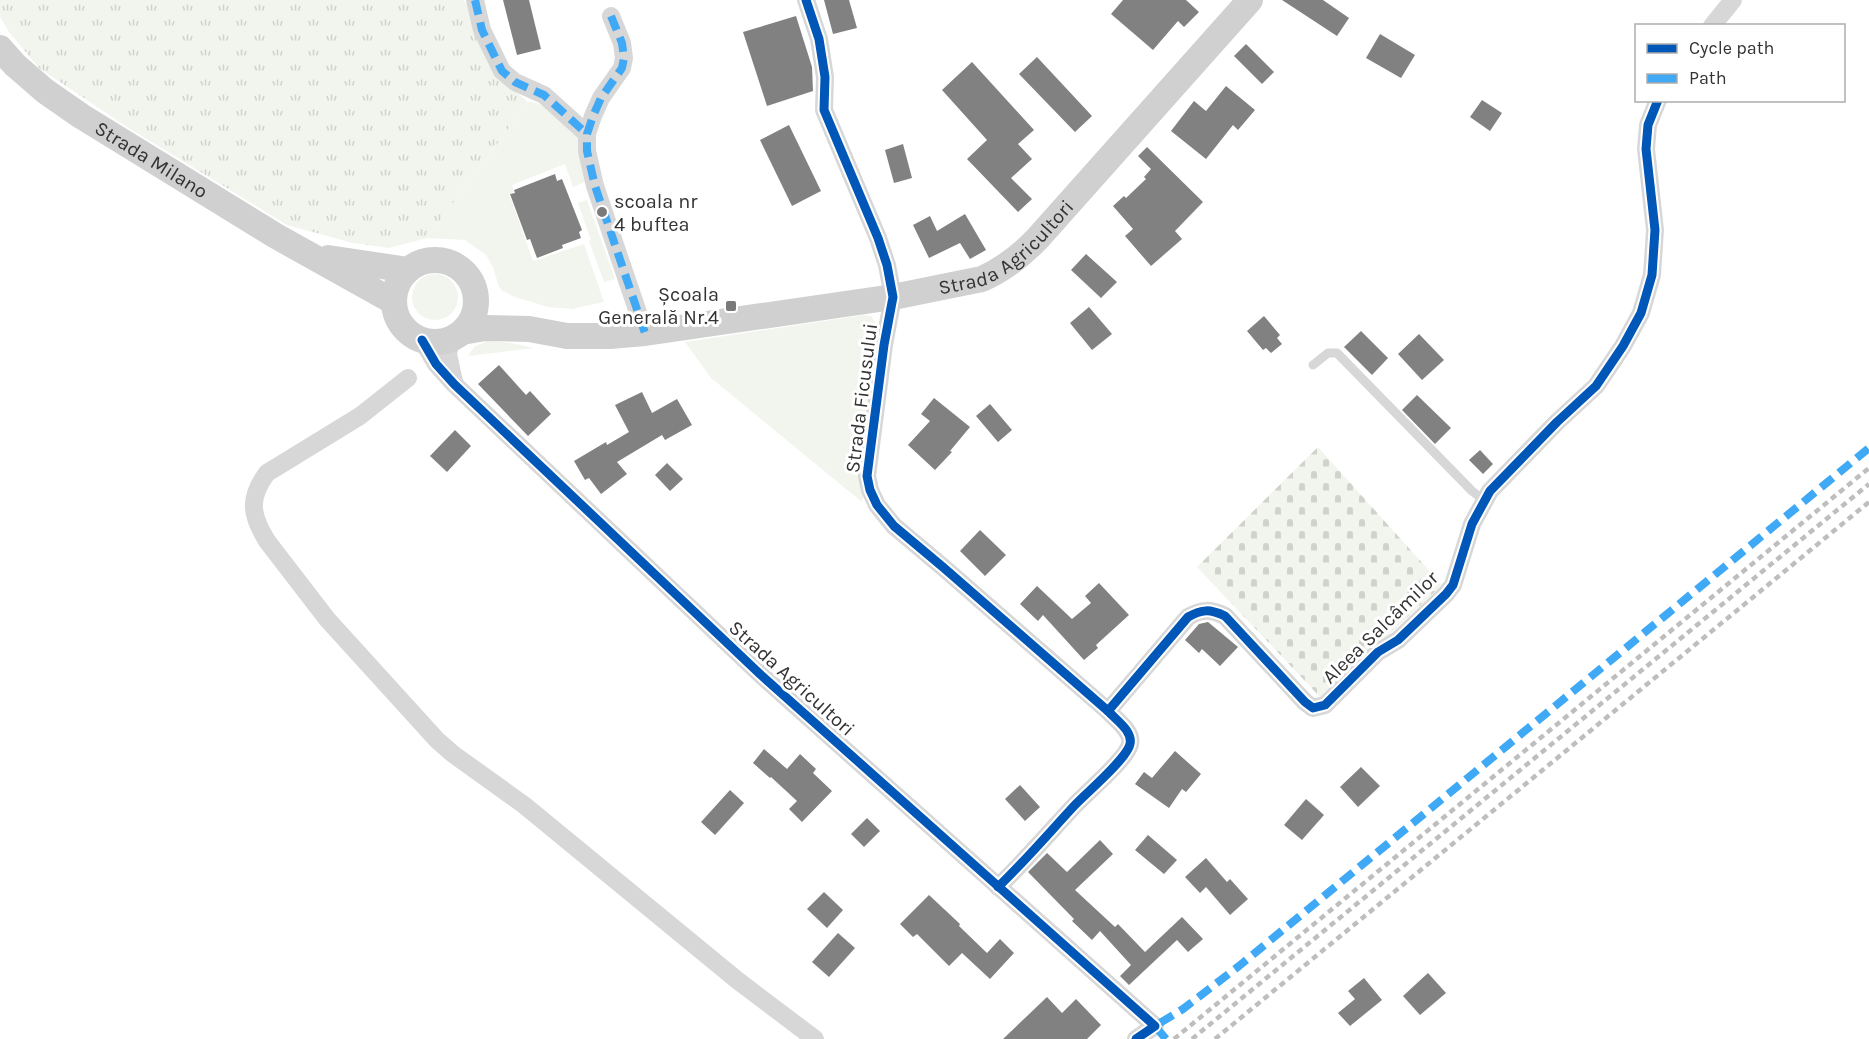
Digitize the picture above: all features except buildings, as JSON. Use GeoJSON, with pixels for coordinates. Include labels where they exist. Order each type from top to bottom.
{"type":"FeatureCollection","features":[{"type":"Feature","properties":{"kind":"main road","name":"Strada Agricultori"},"geometry":{"type":"LineString","coordinates":[[457,335],[485,328],[529,329],[567,336],[645,333],[893,297],[982,279],[995,273],[1027,250],[1250,0]]}},
{"type":"Feature","properties":{"kind":"main road","name":"Strada Milano"},"geometry":{"type":"LineString","coordinates":[[0,48],[15,65],[45,91],[81,116],[266,231],[394,302]]}},
{"type":"Feature","properties":{"kind":"main road","name":"Strada Milano"},"geometry":{"type":"LineString","coordinates":[[313,256],[408,270]]}},
{"type":"Feature","properties":{"kind":"main road"},"geometry":{"type":"LineString","coordinates":[[430,261],[453,264],[471,281],[476,297],[474,315],[469,324],[457,335],[436,342],[422,340],[411,334],[396,314],[394,302],[400,280],[408,270],[430,261]]}},
{"type":"Feature","properties":{"kind":"main road","name":"Strada Agricultori"},"geometry":{"type":"LineString","coordinates":[[476,297],[486,306],[529,329]]}},
{"type":"Feature","properties":{"kind":"street"},"geometry":{"type":"LineString","coordinates":[[475,0],[482,30],[502,71],[515,82],[544,95],[587,134]]}},
{"type":"Feature","properties":{"kind":"street","name":"Strada Ficusului"},"geometry":{"type":"LineString","coordinates":[[806,0],[819,39],[825,78],[824,110],[878,238],[887,265],[893,297],[867,476],[870,490],[877,505],[894,526],[1107,711]]}},
{"type":"Feature","properties":{"kind":"street"},"geometry":{"type":"LineString","coordinates":[[1714,24],[1733,0]]}},
{"type":"Feature","properties":{"kind":"street"},"geometry":{"type":"LineString","coordinates":[[611,16],[622,43],[624,58],[622,68],[601,98],[587,134],[587,151],[595,186],[645,333]]}},
{"type":"Feature","properties":{"kind":"street","name":"Aleea Salcâmilor"},"geometry":{"type":"LineString","coordinates":[[1107,711],[1188,617],[1199,610],[1212,610],[1225,616],[1313,708],[1325,705],[1377,652],[1398,640],[1446,594],[1453,585],[1473,524],[1491,492],[1557,422],[1596,386],[1641,314],[1653,275],[1655,230],[1646,149],[1648,125],[1657,102]]}},
{"type":"Feature","properties":{"kind":"street"},"geometry":{"type":"LineString","coordinates":[[454,384],[448,354],[457,335]]}},
{"type":"Feature","properties":{"kind":"street","name":"Strada Agricultori"},"geometry":{"type":"LineString","coordinates":[[422,340],[436,364],[454,384],[761,675],[1155,1026],[1136,1039]]}},
{"type":"Feature","properties":{"kind":"street"},"geometry":{"type":"LineString","coordinates":[[408,378],[360,416],[267,473],[259,483],[254,495],[253,507],[260,529],[267,541],[327,619],[437,740],[524,805],[737,980],[815,1039]]}},
{"type":"Feature","properties":{"kind":"street"},"geometry":{"type":"LineString","coordinates":[[998,887],[1128,751],[1131,738],[1128,732],[1107,711]]}},
{"type":"Feature","properties":{"kind":"lane"},"geometry":{"type":"LineString","coordinates":[[1313,365],[1328,353],[1337,353],[1472,491],[1485,501]]}},
{"type":"Feature","properties":{"kind":"green space"},"geometry":{"type":"Polygon","coordinates":[[[0,0],[464,0],[503,81],[528,102],[427,238],[389,248],[353,243],[287,225],[124,125],[39,68],[9,32],[0,17],[0,0]]]}},
{"type":"Feature","properties":{"kind":"green space"},"geometry":{"type":"Polygon","coordinates":[[[528,102],[534,102],[548,109],[578,134],[585,182],[573,187],[565,164],[512,185],[514,192],[509,194],[533,261],[584,244],[604,302],[572,309],[548,307],[515,297],[499,287],[493,267],[486,255],[465,240],[427,238],[528,102]]]}},
{"type":"Feature","properties":{"kind":"green space"},"geometry":{"type":"Polygon","coordinates":[[[587,200],[615,279],[604,282],[589,241],[591,240],[578,203],[587,200]]]}},
{"type":"Feature","properties":{"kind":"green space"},"geometry":{"type":"Polygon","coordinates":[[[440,274],[452,280],[457,288],[457,306],[452,314],[444,319],[430,320],[422,317],[415,310],[412,292],[415,284],[422,277],[440,274]]]}},
{"type":"Feature","properties":{"kind":"green space"},"geometry":{"type":"Polygon","coordinates":[[[864,315],[871,316],[875,322],[861,453],[864,494],[862,502],[711,378],[685,342],[864,315]]]}},
{"type":"Feature","properties":{"kind":"green space"},"geometry":{"type":"Polygon","coordinates":[[[488,341],[534,348],[468,356],[475,346],[488,341]]]}},
{"type":"Feature","properties":{"kind":"green space"},"geometry":{"type":"Polygon","coordinates":[[[1318,447],[1442,585],[1321,698],[1197,567],[1318,447]]]}},
{"type":"Feature","properties":{"kind":"railway"},"geometry":{"type":"LineString","coordinates":[[1174,1039],[1869,468]]}},
{"type":"Feature","properties":{"kind":"railway"},"geometry":{"type":"LineString","coordinates":[[1192,1039],[1869,484]]}},
{"type":"Feature","properties":{"kind":"railway"},"geometry":{"type":"LineString","coordinates":[[1215,1039],[1869,502]]}},
{"type":"Feature","properties":{"kind":"marked path"},"geometry":{"type":"LineString","coordinates":[[475,0],[482,30],[502,71],[515,82],[544,95],[587,134]]}},
{"type":"Feature","properties":{"kind":"marked path"},"geometry":{"type":"LineString","coordinates":[[611,16],[622,43],[624,58],[622,68],[601,98],[593,116],[587,134],[587,151],[595,186],[645,333]]}},
{"type":"Feature","properties":{"kind":"marked path"},"geometry":{"type":"LineString","coordinates":[[1166,1039],[1155,1026],[1183,1009],[1239,966],[1869,448]]}},
{"type":"Feature","properties":{"kind":"cycle path"},"geometry":{"type":"LineString","coordinates":[[806,0],[819,39],[825,77],[824,110],[878,238],[887,265],[893,297],[884,345],[867,476],[870,490],[877,505],[894,526],[1108,711],[1126,730],[1130,739],[1127,750],[1114,767],[998,887]]}},
{"type":"Feature","properties":{"kind":"cycle path"},"geometry":{"type":"LineString","coordinates":[[1108,711],[1188,617],[1206,611],[1225,616],[1305,702],[1313,708],[1325,705],[1378,652],[1398,640],[1446,594],[1453,585],[1472,524],[1490,491],[1557,422],[1596,386],[1623,346],[1641,313],[1652,275],[1655,230],[1646,149],[1648,125],[1657,102]]}},
{"type":"Feature","properties":{"kind":"cycle path"},"geometry":{"type":"LineString","coordinates":[[422,340],[436,364],[454,384],[761,675],[1155,1026],[1136,1039]]}},
{"type":"Feature","properties":{"kind":"place","name":"scoala nr 4 buftea"},"geometry":{"type":"Point","coordinates":[602,212]}},
{"type":"Feature","properties":{"kind":"place","name":"Școala Generală Nr.4"},"geometry":{"type":"Point","coordinates":[731,306]}}]}
